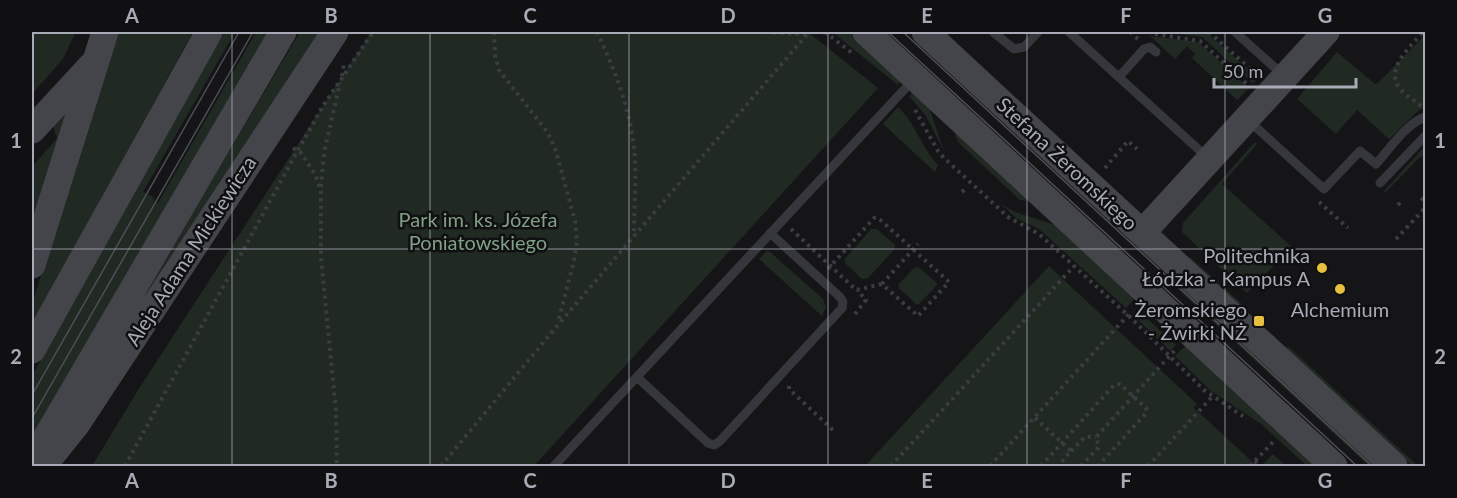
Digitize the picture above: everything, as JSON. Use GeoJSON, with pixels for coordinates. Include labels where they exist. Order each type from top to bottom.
{"type":"FeatureCollection","features":[{"type":"Feature","properties":{"kind":"main road"},"geometry":{"type":"LineString","coordinates":[[32,265],[105,32]]}},
{"type":"Feature","properties":{"kind":"main road"},"geometry":{"type":"LineString","coordinates":[[32,350],[208,32]]}},
{"type":"Feature","properties":{"kind":"main road","name":"Aleja Adama Mickiewicza"},"geometry":{"type":"LineString","coordinates":[[32,463],[283,32]]}},
{"type":"Feature","properties":{"kind":"main road","name":"Aleja Adama Mickiewicza"},"geometry":{"type":"LineString","coordinates":[[43,466],[76,425],[335,32]]}},
{"type":"Feature","properties":{"kind":"main road","name":"Stefana Żeromskiego"},"geometry":{"type":"LineString","coordinates":[[925,32],[1394,466]]}},
{"type":"Feature","properties":{"kind":"main road"},"geometry":{"type":"LineString","coordinates":[[1142,233],[1247,119],[1274,78],[1326,32]]}},
{"type":"Feature","properties":{"kind":"main road","name":"Stefana Żeromskiego"},"geometry":{"type":"LineString","coordinates":[[859,42],[1334,466]]}},
{"type":"Feature","properties":{"kind":"main road"},"geometry":{"type":"LineString","coordinates":[[32,130],[96,61]]}},
{"type":"Feature","properties":{"kind":"lane"},"geometry":{"type":"LineString","coordinates":[[993,32],[1014,49],[1024,47],[1038,32]]}},
{"type":"Feature","properties":{"kind":"lane"},"geometry":{"type":"LineString","coordinates":[[1069,32],[1209,160]]}},
{"type":"Feature","properties":{"kind":"lane"},"geometry":{"type":"LineString","coordinates":[[1235,32],[1274,78]]}},
{"type":"Feature","properties":{"kind":"lane"},"geometry":{"type":"LineString","coordinates":[[1119,77],[1144,49],[1150,47],[1156,52]]}},
{"type":"Feature","properties":{"kind":"lane"},"geometry":{"type":"LineString","coordinates":[[556,466],[908,86]]}},
{"type":"Feature","properties":{"kind":"lane"},"geometry":{"type":"LineString","coordinates":[[1247,119],[1324,189],[1360,151],[1376,164],[1410,126],[1419,118],[1425,117]]}},
{"type":"Feature","properties":{"kind":"lane"},"geometry":{"type":"LineString","coordinates":[[1380,183],[1425,135]]}},
{"type":"Feature","properties":{"kind":"lane"},"geometry":{"type":"LineString","coordinates":[[637,377],[708,443],[717,444],[842,308],[843,302],[840,297],[770,233]]}},
{"type":"Feature","properties":{"kind":"path"},"geometry":{"type":"LineString","coordinates":[[125,466],[295,149],[373,32]]}},
{"type":"Feature","properties":{"kind":"path"},"geometry":{"type":"LineString","coordinates":[[494,32],[495,54],[499,70],[548,133],[556,151],[575,220],[577,240],[574,261],[557,326]]}},
{"type":"Feature","properties":{"kind":"path"},"geometry":{"type":"LineString","coordinates":[[597,32],[618,76],[631,131],[635,160],[634,236]]}},
{"type":"Feature","properties":{"kind":"path"},"geometry":{"type":"LineString","coordinates":[[758,32],[807,33]]}},
{"type":"Feature","properties":{"kind":"path"},"geometry":{"type":"LineString","coordinates":[[825,32],[859,42]]}},
{"type":"Feature","properties":{"kind":"path"},"geometry":{"type":"LineString","coordinates":[[1130,32],[1141,42],[1146,38]]}},
{"type":"Feature","properties":{"kind":"path"},"geometry":{"type":"LineString","coordinates":[[1209,32],[1274,78]]}},
{"type":"Feature","properties":{"kind":"path"},"geometry":{"type":"LineString","coordinates":[[1419,105],[1402,91],[1395,81],[1397,63],[1404,50],[1423,32]]}},
{"type":"Feature","properties":{"kind":"path"},"geometry":{"type":"LineString","coordinates":[[441,466],[807,33]]}},
{"type":"Feature","properties":{"kind":"path"},"geometry":{"type":"LineString","coordinates":[[1150,33],[1200,41],[1254,90]]}},
{"type":"Feature","properties":{"kind":"path"},"geometry":{"type":"LineString","coordinates":[[337,466],[336,412],[321,257],[321,191],[324,153],[344,64]]}},
{"type":"Feature","properties":{"kind":"path"},"geometry":{"type":"LineString","coordinates":[[908,86],[915,111],[944,158],[1008,217],[1032,229],[1074,266],[1212,397],[1249,420]]}},
{"type":"Feature","properties":{"kind":"path"},"geometry":{"type":"LineString","coordinates":[[1101,171],[1128,141],[1137,149]]}},
{"type":"Feature","properties":{"kind":"path"},"geometry":{"type":"LineString","coordinates":[[295,149],[315,174],[321,191]]}},
{"type":"Feature","properties":{"kind":"path"},"geometry":{"type":"LineString","coordinates":[[962,192],[967,187]]}},
{"type":"Feature","properties":{"kind":"path"},"geometry":{"type":"LineString","coordinates":[[1324,189],[1316,199],[1347,228]]}},
{"type":"Feature","properties":{"kind":"path"},"geometry":{"type":"LineString","coordinates":[[1421,198],[1425,202]]}},
{"type":"Feature","properties":{"kind":"path"},"geometry":{"type":"LineString","coordinates":[[1398,205],[1403,200]]}},
{"type":"Feature","properties":{"kind":"path"},"geometry":{"type":"LineString","coordinates":[[1396,239],[1425,207]]}},
{"type":"Feature","properties":{"kind":"path"},"geometry":{"type":"LineString","coordinates":[[819,278],[876,217],[947,280],[948,284],[918,316],[882,284]]}},
{"type":"Feature","properties":{"kind":"path"},"geometry":{"type":"LineString","coordinates":[[791,223],[792,231],[866,300],[849,320]]}},
{"type":"Feature","properties":{"kind":"path"},"geometry":{"type":"LineString","coordinates":[[856,290],[882,284],[918,244]]}},
{"type":"Feature","properties":{"kind":"path"},"geometry":{"type":"LineString","coordinates":[[891,466],[1074,266]]}},
{"type":"Feature","properties":{"kind":"path"},"geometry":{"type":"LineString","coordinates":[[990,466],[1128,315]]}},
{"type":"Feature","properties":{"kind":"path"},"geometry":{"type":"LineString","coordinates":[[1058,466],[1085,437],[1096,437],[1180,345]]}},
{"type":"Feature","properties":{"kind":"path"},"geometry":{"type":"LineString","coordinates":[[796,378],[788,386],[789,389],[834,431]]}},
{"type":"Feature","properties":{"kind":"path"},"geometry":{"type":"LineString","coordinates":[[1041,466],[1114,385],[1120,384],[1147,412],[1098,466]]}},
{"type":"Feature","properties":{"kind":"path"},"geometry":{"type":"LineString","coordinates":[[1148,466],[1212,397]]}},
{"type":"Feature","properties":{"kind":"path"},"geometry":{"type":"LineString","coordinates":[[1035,418],[1071,451]]}},
{"type":"Feature","properties":{"kind":"path"},"geometry":{"type":"LineString","coordinates":[[1268,435],[1281,448]]}},
{"type":"Feature","properties":{"kind":"path"},"geometry":{"type":"LineString","coordinates":[[1085,465],[1099,447],[1096,437]]}},
{"type":"Feature","properties":{"kind":"path"},"geometry":{"type":"LineString","coordinates":[[1251,466],[1274,441]]}},
{"type":"Feature","properties":{"kind":"path"},"geometry":{"type":"LineString","coordinates":[[1256,461],[1258,466]]}},
{"type":"Feature","properties":{"kind":"green space"},"geometry":{"type":"Polygon","coordinates":[[[32,32],[76,32],[63,59],[32,94],[32,32]]]}},
{"type":"Feature","properties":{"kind":"green space"},"geometry":{"type":"Polygon","coordinates":[[[117,32],[193,32],[32,323],[32,304],[117,32]]]}},
{"type":"Feature","properties":{"kind":"green space"},"geometry":{"type":"Polygon","coordinates":[[[224,32],[235,32],[143,192],[155,198],[153,200],[158,203],[256,32],[268,32],[32,436],[32,376],[224,32]]]}},
{"type":"Feature","properties":{"kind":"green space"},"geometry":{"type":"Polygon","coordinates":[[[300,32],[322,32],[134,320],[131,317],[300,32]]]}},
{"type":"Feature","properties":{"kind":"green space","name":"Park im. ks. Józefa Poniatowskiego"},"geometry":{"type":"Polygon","coordinates":[[[371,32],[808,32],[878,88],[534,466],[92,466],[138,390],[371,32]]]}},
{"type":"Feature","properties":{"kind":"green space"},"geometry":{"type":"Polygon","coordinates":[[[832,32],[849,32],[901,80],[898,85],[832,32]]]}},
{"type":"Feature","properties":{"kind":"green space"},"geometry":{"type":"Polygon","coordinates":[[[1165,32],[1206,32],[1258,78],[1253,84],[1202,37],[1165,32]]]}},
{"type":"Feature","properties":{"kind":"green space"},"geometry":{"type":"Polygon","coordinates":[[[1425,35],[1425,107],[1389,139],[1357,110],[1336,134],[1297,99],[1337,52],[1375,84],[1425,35]]]}},
{"type":"Feature","properties":{"kind":"green space"},"geometry":{"type":"Polygon","coordinates":[[[1150,36],[1198,42],[1249,88],[1237,100],[1192,58],[1195,54],[1187,46],[1175,59],[1150,36]]]}},
{"type":"Feature","properties":{"kind":"green space"},"geometry":{"type":"Polygon","coordinates":[[[915,92],[928,104],[944,151],[926,116],[909,96],[915,92]]]}},
{"type":"Feature","properties":{"kind":"green space"},"geometry":{"type":"Polygon","coordinates":[[[68,106],[32,227],[32,167],[57,138],[52,123],[68,106]]]}},
{"type":"Feature","properties":{"kind":"green space"},"geometry":{"type":"Polygon","coordinates":[[[898,107],[938,165],[935,172],[883,124],[898,107]]]}},
{"type":"Feature","properties":{"kind":"green space"},"geometry":{"type":"Polygon","coordinates":[[[956,132],[1029,199],[1020,200],[960,144],[955,136],[956,132]]]}},
{"type":"Feature","properties":{"kind":"green space"},"geometry":{"type":"Polygon","coordinates":[[[1255,142],[1257,144],[1222,184],[1292,247],[1247,293],[1182,232],[1183,223],[1255,142]]]}},
{"type":"Feature","properties":{"kind":"green space"},"geometry":{"type":"Polygon","coordinates":[[[1425,146],[1425,154],[1386,192],[1384,191],[1425,146]]]}},
{"type":"Feature","properties":{"kind":"green space"},"geometry":{"type":"Polygon","coordinates":[[[1001,204],[1015,212],[1058,226],[1136,297],[1126,308],[1039,229],[1016,218],[1001,204]]]}},
{"type":"Feature","properties":{"kind":"green space"},"geometry":{"type":"Polygon","coordinates":[[[871,229],[877,229],[895,245],[893,251],[868,278],[862,279],[844,260],[871,229]]]}},
{"type":"Feature","properties":{"kind":"green space"},"geometry":{"type":"Polygon","coordinates":[[[767,251],[823,299],[826,307],[822,316],[759,259],[767,251]]]}},
{"type":"Feature","properties":{"kind":"green space"},"geometry":{"type":"Polygon","coordinates":[[[1190,257],[1245,307],[1243,310],[1187,259],[1190,257]]]}},
{"type":"Feature","properties":{"kind":"green space"},"geometry":{"type":"Polygon","coordinates":[[[1049,266],[1197,404],[1194,408],[1257,466],[865,466],[1049,266]]]}},
{"type":"Feature","properties":{"kind":"green space"},"geometry":{"type":"Polygon","coordinates":[[[918,267],[937,285],[919,304],[916,304],[899,288],[899,284],[914,268],[918,267]]]}},
{"type":"Feature","properties":{"kind":"green space"},"geometry":{"type":"Polygon","coordinates":[[[1173,275],[1379,466],[1369,466],[1168,280],[1173,275]]]}},
{"type":"Feature","properties":{"kind":"green space"},"geometry":{"type":"Polygon","coordinates":[[[1139,311],[1176,345],[1170,351],[1134,316],[1139,311]]]}},
{"type":"Feature","properties":{"kind":"green space"},"geometry":{"type":"Polygon","coordinates":[[[1186,345],[1317,466],[1307,466],[1261,424],[1211,391],[1175,356],[1186,345]]]}},
{"type":"Feature","properties":{"kind":"green space"},"geometry":{"type":"Polygon","coordinates":[[[1288,346],[1418,466],[1412,466],[1285,349],[1288,346]]]}},
{"type":"Feature","properties":{"kind":"green space"},"geometry":{"type":"Polygon","coordinates":[[[1273,454],[1286,466],[1261,466],[1273,454]]]}},
{"type":"Feature","properties":{"kind":"tram line"},"geometry":{"type":"LineString","coordinates":[[32,395],[239,32]]}},
{"type":"Feature","properties":{"kind":"tram line"},"geometry":{"type":"LineString","coordinates":[[32,418],[253,32]]}},
{"type":"Feature","properties":{"kind":"tram line"},"geometry":{"type":"LineString","coordinates":[[888,32],[1357,466]]}},
{"type":"Feature","properties":{"kind":"tram line"},"geometry":{"type":"LineString","coordinates":[[903,32],[1372,466]]}},
{"type":"Feature","properties":{"kind":"place","name":"Politechnika Łódzka - Kampus A"},"geometry":{"type":"Point","coordinates":[1322,268]}},
{"type":"Feature","properties":{"kind":"place","name":"Alchemium"},"geometry":{"type":"Point","coordinates":[1340,289]}},
{"type":"Feature","properties":{"kind":"place","name":"Żeromskiego - Żwirki NŻ"},"geometry":{"type":"Point","coordinates":[1259,321]}}]}
